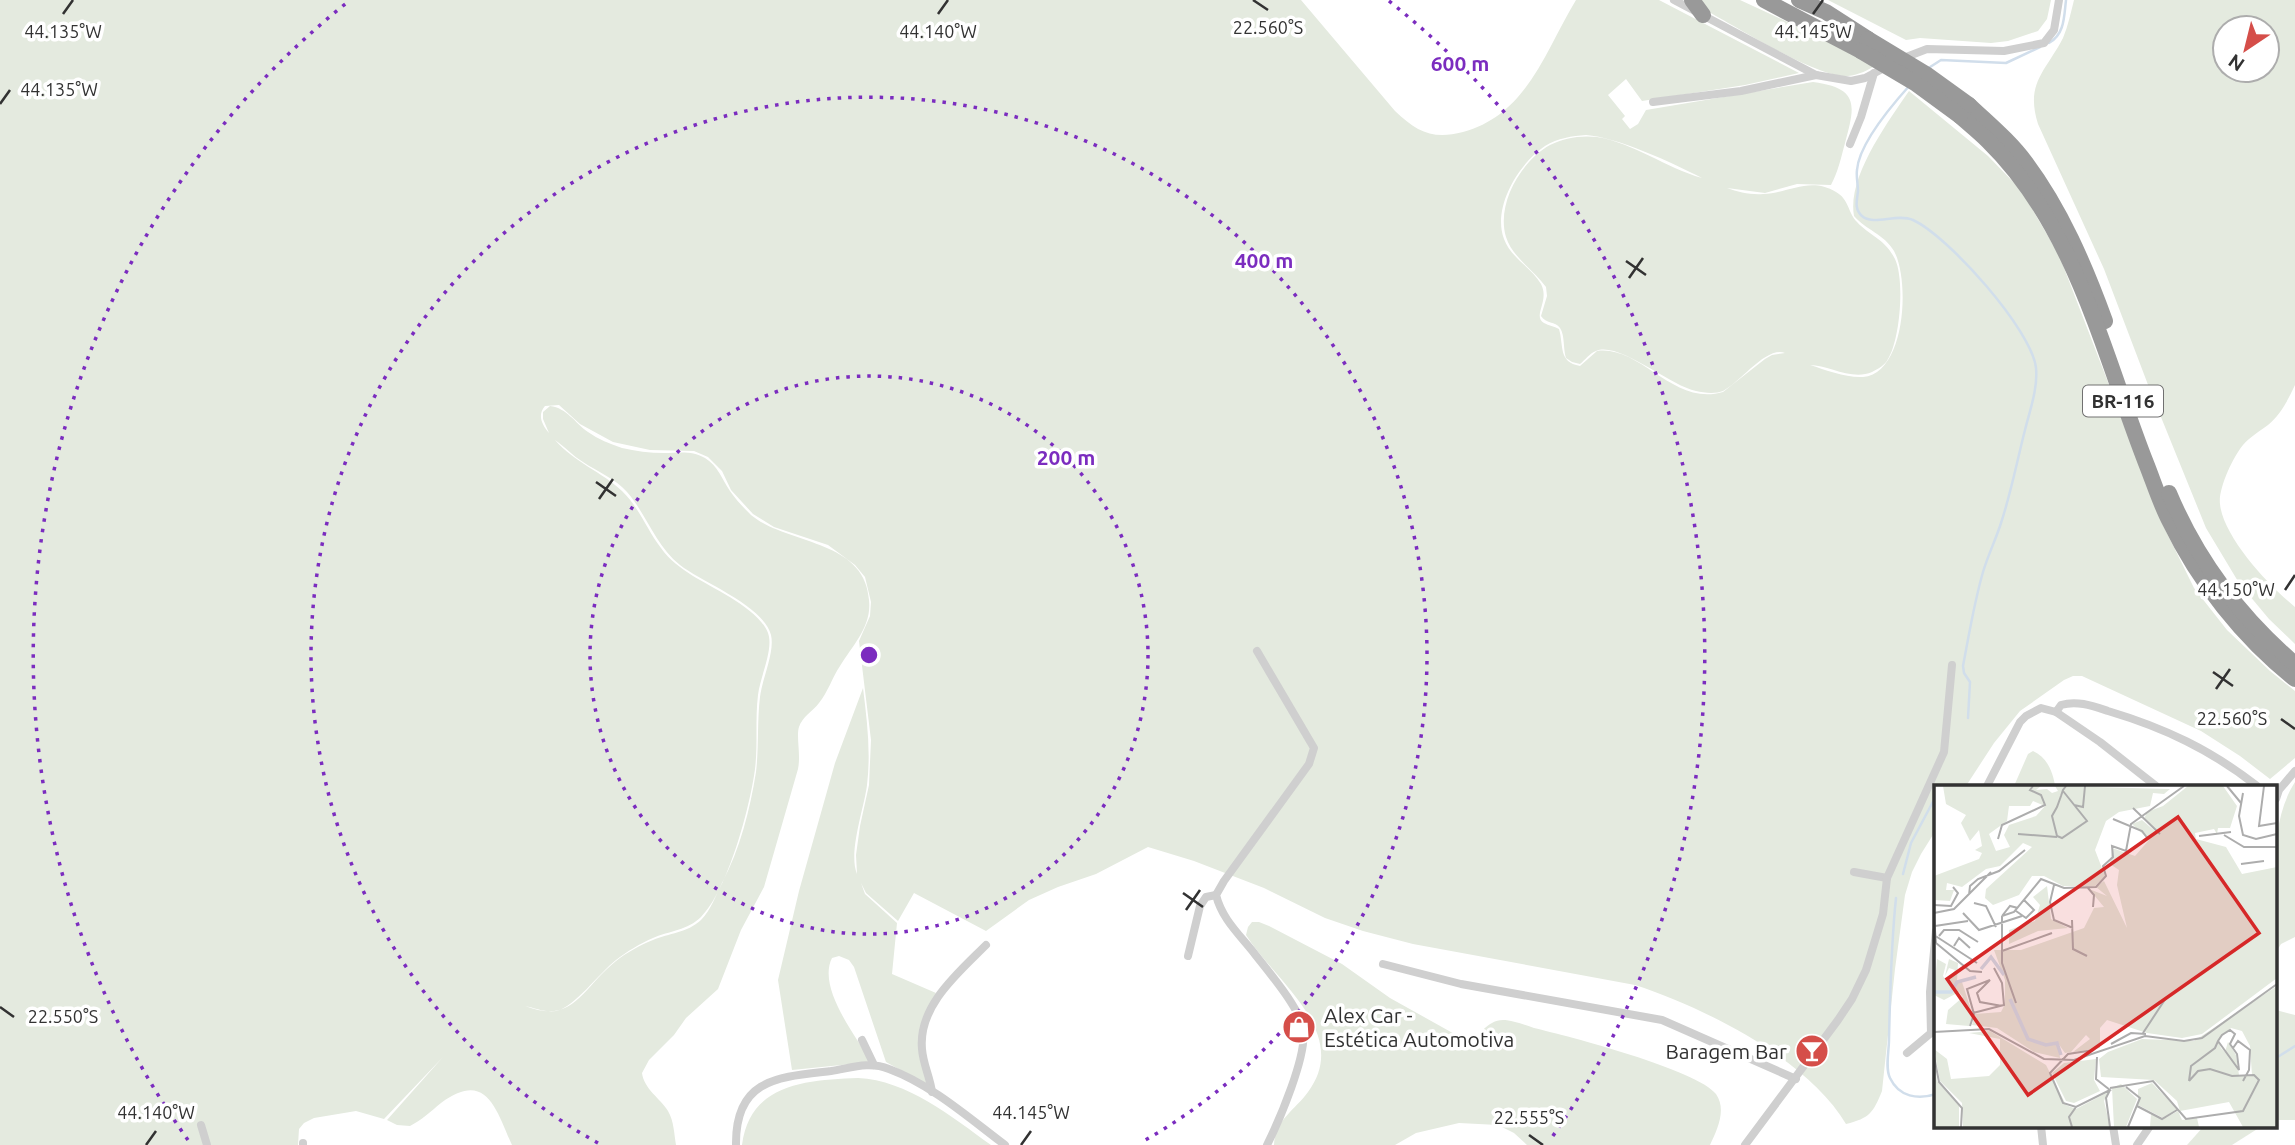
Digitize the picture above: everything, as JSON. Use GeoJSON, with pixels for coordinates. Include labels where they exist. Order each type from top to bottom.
{"type":"FeatureCollection","features":[{"type":"Feature","properties":{"kind":"highway"},"geometry":{"type":"LineString","coordinates":[[1692,0],[1703,15]]}},
{"type":"Feature","properties":{"kind":"highway","name":"BR-116"},"geometry":{"type":"LineString","coordinates":[[1764,0],[1864,45]]}},
{"type":"Feature","properties":{"kind":"highway","name":"BR-116"},"geometry":{"type":"LineString","coordinates":[[1799,0],[1826,12],[1915,83],[2000,134],[2025,161],[2050,200],[2090,280],[2183,526],[2209,570],[2246,616],[2295,664]]}},
{"type":"Feature","properties":{"kind":"highway","name":"BR-116"},"geometry":{"type":"LineString","coordinates":[[1964,111],[2010,165],[2045,214],[2065,253],[2099,334],[2168,520],[2185,552],[2241,628],[2295,679]]}},
{"type":"Feature","properties":{"kind":"highway"},"geometry":{"type":"LineString","coordinates":[[2161,473],[2216,564],[2250,609],[2295,653]]}},
{"type":"Feature","properties":{"kind":"street"},"geometry":{"type":"LineString","coordinates":[[1674,0],[1816,75],[1851,81],[1874,74],[1920,51],[1944,48],[2004,51],[2044,43],[2051,36],[2056,23],[2059,0]]}},
{"type":"Feature","properties":{"kind":"street"},"geometry":{"type":"LineString","coordinates":[[1850,144],[1874,74]]}},
{"type":"Feature","properties":{"kind":"street"},"geometry":{"type":"LineString","coordinates":[[1653,102],[1741,91],[1816,75]]}},
{"type":"Feature","properties":{"kind":"street"},"geometry":{"type":"LineString","coordinates":[[1257,651],[1314,748],[1312,758],[1282,804],[1216,895],[1224,916],[1287,997],[1304,1030],[1296,1072],[1267,1145]]}},
{"type":"Feature","properties":{"kind":"street"},"geometry":{"type":"LineString","coordinates":[[1745,1145],[1845,1009],[1866,971],[1883,914],[1887,878],[1944,752],[1952,665]]}},
{"type":"Feature","properties":{"kind":"street"},"geometry":{"type":"LineString","coordinates":[[2056,712],[2061,705],[2077,703],[2138,720],[2191,742],[2256,785]]}},
{"type":"Feature","properties":{"kind":"street"},"geometry":{"type":"LineString","coordinates":[[1988,785],[2022,719],[2041,708],[2056,712],[2155,785]]}},
{"type":"Feature","properties":{"kind":"street"},"geometry":{"type":"LineString","coordinates":[[2278,793],[2295,771]]}},
{"type":"Feature","properties":{"kind":"street"},"geometry":{"type":"LineString","coordinates":[[1854,872],[1887,878]]}},
{"type":"Feature","properties":{"kind":"street"},"geometry":{"type":"LineString","coordinates":[[1188,956],[1200,906],[1206,897],[1216,895]]}},
{"type":"Feature","properties":{"kind":"street"},"geometry":{"type":"LineString","coordinates":[[932,1092],[922,1049],[925,1022],[944,989],[986,945]]}},
{"type":"Feature","properties":{"kind":"street"},"geometry":{"type":"LineString","coordinates":[[1907,1053],[1934,1033],[1929,1005],[1934,952]]}},
{"type":"Feature","properties":{"kind":"street"},"geometry":{"type":"LineString","coordinates":[[1383,964],[1461,984],[1661,1020],[1796,1079]]}},
{"type":"Feature","properties":{"kind":"street"},"geometry":{"type":"LineString","coordinates":[[1929,1005],[1934,1014]]}},
{"type":"Feature","properties":{"kind":"street"},"geometry":{"type":"LineString","coordinates":[[862,1040],[874,1065]]}},
{"type":"Feature","properties":{"kind":"street"},"geometry":{"type":"LineString","coordinates":[[736,1145],[737,1124],[743,1107],[748,1098],[763,1086],[790,1074],[874,1065],[903,1075],[932,1092],[1005,1145]]}},
{"type":"Feature","properties":{"kind":"street"},"geometry":{"type":"LineString","coordinates":[[201,1125],[207,1145]]}},
{"type":"Feature","properties":{"kind":"street"},"geometry":{"type":"LineString","coordinates":[[2137,1145],[2149,1128]]}},
{"type":"Feature","properties":{"kind":"shaded area"},"geometry":{"type":"Polygon","coordinates":[[[0,0],[1301,0],[1395,111],[1418,129],[1443,135],[1463,132],[1485,124],[1519,96],[1532,79],[1576,0],[1659,0],[1799,73],[1745,85],[1642,101],[1626,79],[1608,95],[1625,116],[1622,119],[1630,129],[1638,124],[1646,110],[1813,82],[1839,89],[1850,101],[1851,119],[1831,185],[1797,184],[1765,193],[1727,188],[1758,194],[1773,193],[1808,185],[1826,187],[1840,195],[1857,222],[1882,242],[1895,259],[1900,281],[1900,310],[1896,338],[1887,361],[1872,372],[1856,375],[1810,365],[1843,375],[1863,377],[1877,372],[1888,360],[1896,343],[1903,303],[1899,265],[1890,245],[1854,216],[1853,201],[1871,150],[1909,91],[1988,156],[2021,190],[2059,255],[2163,525],[2194,588],[2227,630],[2295,691],[2295,758],[2270,779],[2201,731],[2082,676],[2073,676],[2020,711],[1994,743],[1967,785],[1934,785],[1934,833],[1912,872],[1905,895],[1882,1091],[1870,1114],[1846,1124],[1829,1100],[1781,1058],[1723,1022],[1663,995],[1635,985],[1413,944],[1363,931],[1325,918],[1264,888],[1194,861],[1148,847],[1096,874],[1029,900],[986,931],[914,893],[898,921],[866,893],[861,883],[865,894],[897,923],[892,974],[936,993],[924,1018],[927,1085],[886,1062],[854,967],[849,960],[839,956],[832,958],[829,970],[834,997],[840,1012],[871,1062],[792,1070],[778,980],[799,891],[835,763],[863,688],[869,760],[867,785],[855,842],[857,874],[856,855],[869,785],[871,740],[859,641],[870,616],[871,602],[865,577],[855,565],[828,545],[774,527],[753,514],[731,490],[722,471],[708,457],[694,451],[650,450],[613,442],[580,424],[559,405],[545,406],[541,413],[541,420],[549,433],[543,412],[550,406],[566,413],[596,437],[622,448],[653,453],[690,453],[705,458],[717,469],[732,494],[751,515],[766,525],[839,554],[854,565],[864,580],[869,600],[865,627],[822,699],[799,727],[798,769],[764,887],[741,930],[718,989],[686,1018],[674,1035],[649,1060],[642,1073],[646,1084],[670,1115],[676,1145],[512,1145],[495,1107],[488,1098],[469,1090],[441,1103],[410,1126],[397,1125],[387,1120],[443,1057],[384,1119],[356,1111],[314,1118],[299,1129],[298,1145],[0,1145],[0,0]],[[1586,135],[1570,137],[1545,146],[1526,163],[1517,174],[1505,200],[1501,227],[1507,246],[1541,284],[1544,296],[1540,312],[1541,320],[1559,329],[1565,357],[1568,361],[1573,364],[1580,366],[1597,351],[1613,352],[1628,357],[1688,391],[1714,393],[1685,387],[1631,358],[1618,352],[1606,350],[1596,351],[1580,364],[1566,358],[1560,328],[1541,316],[1547,296],[1546,287],[1513,251],[1506,237],[1504,224],[1513,185],[1529,161],[1550,145],[1566,139],[1591,136],[1611,140],[1702,178],[1645,152],[1613,140],[1599,137],[1586,135]],[[1785,353],[1770,355],[1731,386],[1765,359],[1785,353]],[[555,440],[571,455],[622,491],[671,560],[746,608],[763,624],[768,633],[768,655],[758,695],[756,760],[743,825],[724,879],[739,843],[754,786],[757,763],[760,697],[772,642],[766,624],[745,604],[680,565],[664,548],[623,487],[579,460],[555,440]],[[718,892],[696,921],[644,942],[605,970],[648,942],[696,924],[708,912],[718,892]],[[602,974],[579,997],[563,1008],[576,1001],[602,974]]]}},
{"type":"Feature","properties":{"kind":"shaded area"},"geometry":{"type":"Polygon","coordinates":[[[1701,0],[1740,0],[1878,64],[1848,76],[1817,69],[1776,50],[1705,10],[1701,0]]]}},
{"type":"Feature","properties":{"kind":"shaded area"},"geometry":{"type":"Polygon","coordinates":[[[1828,0],[2051,0],[2047,19],[2038,31],[2008,41],[1991,43],[1920,38],[1906,40],[1828,0]]]}},
{"type":"Feature","properties":{"kind":"shaded area"},"geometry":{"type":"Polygon","coordinates":[[[2074,0],[2295,0],[2295,385],[2277,416],[2239,450],[2224,482],[2220,504],[2229,531],[2238,546],[2273,587],[2295,607],[2295,644],[2269,619],[2239,583],[2206,528],[2104,269],[2038,124],[2034,98],[2036,87],[2068,24],[2074,0]]]}},
{"type":"Feature","properties":{"kind":"shaded area"},"geometry":{"type":"Polygon","coordinates":[[[2033,751],[2042,757],[2053,775],[2055,785],[2014,785],[2028,754],[2033,751]]]}},
{"type":"Feature","properties":{"kind":"shaded area"},"geometry":{"type":"Polygon","coordinates":[[[2295,782],[2295,937],[2281,944],[2278,949],[2278,831],[2286,800],[2295,782]]]}},
{"type":"Feature","properties":{"kind":"shaded area"},"geometry":{"type":"Polygon","coordinates":[[[1252,922],[1269,926],[1342,964],[1390,998],[1467,1041],[1492,1023],[1507,1020],[1631,1055],[1685,1075],[1704,1085],[1716,1094],[1719,1100],[1720,1120],[1710,1145],[1527,1145],[1514,1133],[1498,1125],[1459,1123],[1416,1133],[1395,1145],[1274,1145],[1282,1122],[1308,1092],[1319,1070],[1321,1049],[1315,1028],[1304,1008],[1246,935],[1252,922]]]}},
{"type":"Feature","properties":{"kind":"shaded area"},"geometry":{"type":"Polygon","coordinates":[[[2278,1011],[2295,1015],[2295,1120],[2278,1120],[2278,1011]]]}},
{"type":"Feature","properties":{"kind":"shaded area"},"geometry":{"type":"Polygon","coordinates":[[[858,1078],[894,1085],[911,1093],[945,1112],[991,1145],[742,1145],[747,1124],[756,1109],[769,1097],[801,1084],[858,1078]]]}},
{"type":"Feature","properties":{"kind":"shaded area"},"geometry":{"type":"Polygon","coordinates":[[[2202,1128],[2259,1128],[2232,1145],[2187,1145],[2202,1128]]]}},
{"type":"Feature","properties":{"kind":"waterway"},"geometry":{"type":"LineString","coordinates":[[2049,43],[2061,30],[2066,0]]}},
{"type":"Feature","properties":{"kind":"waterway"},"geometry":{"type":"LineString","coordinates":[[1927,69],[1941,60],[2006,63],[2040,47]]}},
{"type":"Feature","properties":{"kind":"waterway"},"geometry":{"type":"LineString","coordinates":[[1910,85],[1878,125],[1859,159],[1858,210],[1867,219],[1907,218],[1928,229],[1966,264],[2005,309],[2031,351],[2036,368],[2033,399],[2011,489],[1983,572],[1972,619],[1963,666],[1970,682],[1968,718]]}},
{"type":"Feature","properties":{"kind":"waterway"},"geometry":{"type":"LineString","coordinates":[[1903,874],[1911,843],[1934,800]]}},
{"type":"Feature","properties":{"kind":"waterway"},"geometry":{"type":"LineString","coordinates":[[1896,898],[1887,1064],[1894,1084],[1904,1093],[1916,1097],[1934,1094]]}},
{"type":"Feature","properties":{"kind":"waterway"},"geometry":{"type":"LineString","coordinates":[[2278,1057],[2295,1046]]}},
{"type":"Feature","properties":{"kind":"place","name":"Alex Car - Estética Automotiva"},"geometry":{"type":"Point","coordinates":[1299,1027]}},
{"type":"Feature","properties":{"kind":"place","name":"Baragem Bar"},"geometry":{"type":"Point","coordinates":[1812,1051]}}]}
